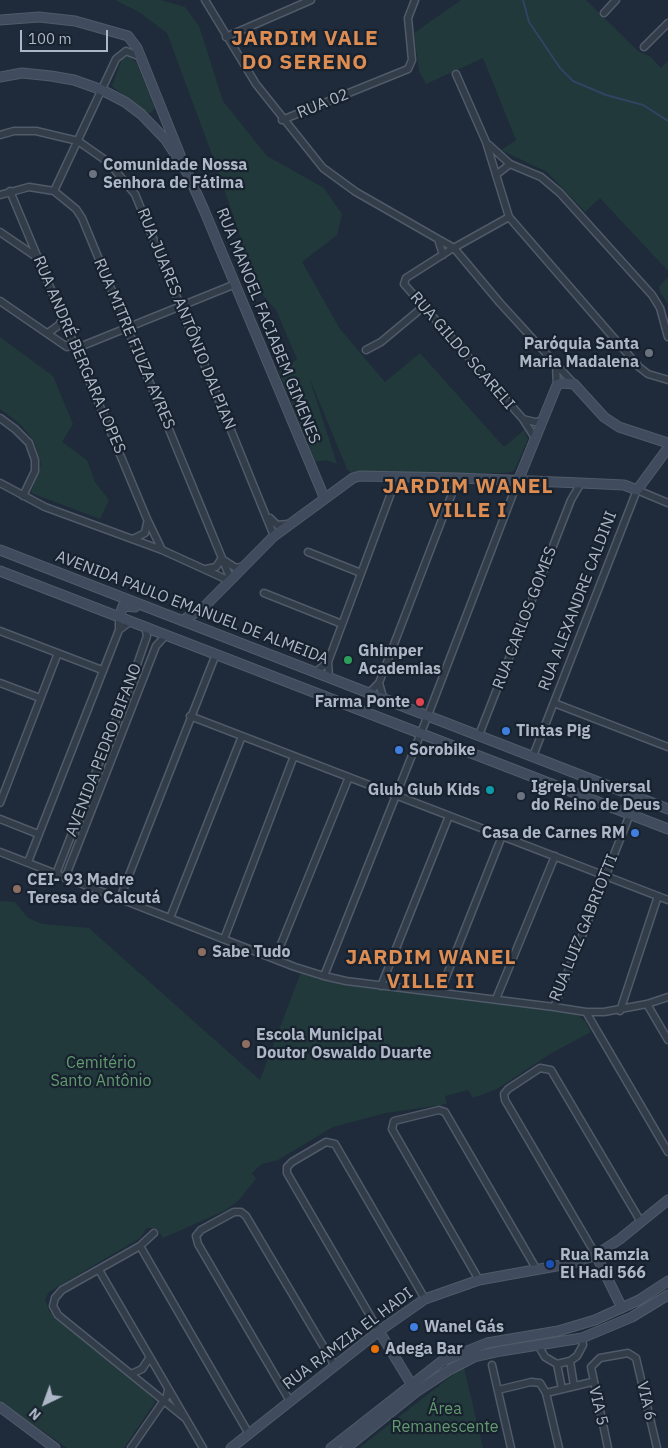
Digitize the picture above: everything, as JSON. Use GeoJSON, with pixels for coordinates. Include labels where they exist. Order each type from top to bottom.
{"type":"FeatureCollection","features":[{"type":"Feature","properties":{"kind":"street"},"geometry":{"type":"LineString","coordinates":[[205,0],[251,78],[312,156],[334,177],[454,248],[500,303],[604,417],[620,427],[668,443]]}},
{"type":"Feature","properties":{"kind":"street"},"geometry":{"type":"LineString","coordinates":[[226,37],[310,0]]}},
{"type":"Feature","properties":{"kind":"street","name":"RUA 02"},"geometry":{"type":"LineString","coordinates":[[282,120],[408,69],[412,60],[408,18],[415,0]]}},
{"type":"Feature","properties":{"kind":"street"},"geometry":{"type":"LineString","coordinates":[[604,13],[616,0]]}},
{"type":"Feature","properties":{"kind":"street"},"geometry":{"type":"LineString","coordinates":[[0,20],[39,18],[75,21],[128,36],[141,57],[188,174]]}},
{"type":"Feature","properties":{"kind":"street"},"geometry":{"type":"LineString","coordinates":[[644,48],[668,23]]}},
{"type":"Feature","properties":{"kind":"street"},"geometry":{"type":"LineString","coordinates":[[0,194],[29,187],[54,191],[118,57],[126,52],[141,57]]}},
{"type":"Feature","properties":{"kind":"street","name":"RUA MANOEL FACIABEM GIMENES"},"geometry":{"type":"LineString","coordinates":[[0,77],[22,73],[51,76],[74,80],[102,90],[125,102],[145,118],[166,140],[188,174],[233,285],[324,497]]}},
{"type":"Feature","properties":{"kind":"street"},"geometry":{"type":"LineString","coordinates":[[456,74],[486,142],[509,217],[639,367],[648,374],[668,380]]}},
{"type":"Feature","properties":{"kind":"street"},"geometry":{"type":"LineString","coordinates":[[145,118],[151,118],[156,115],[160,104]]}},
{"type":"Feature","properties":{"kind":"street","name":"RUA JUARES ANTÔNIO DALPIAN"},"geometry":{"type":"LineString","coordinates":[[0,135],[14,131],[36,131],[78,141],[108,162],[135,194],[264,508],[277,534]]}},
{"type":"Feature","properties":{"kind":"street"},"geometry":{"type":"LineString","coordinates":[[486,142],[510,164],[541,177],[567,200],[652,295],[660,308],[668,337]]}},
{"type":"Feature","properties":{"kind":"street"},"geometry":{"type":"LineString","coordinates":[[496,175],[510,164]]}},
{"type":"Feature","properties":{"kind":"street","name":"RUA ANDRÉ BERGARA LOPES"},"geometry":{"type":"LineString","coordinates":[[10,191],[82,360],[147,520],[162,550]]}},
{"type":"Feature","properties":{"kind":"street","name":"RUA MITRE FIUZA AYRES"},"geometry":{"type":"LineString","coordinates":[[54,191],[76,209],[82,218],[231,580]]}},
{"type":"Feature","properties":{"kind":"street"},"geometry":{"type":"LineString","coordinates":[[438,239],[442,255],[509,217]]}},
{"type":"Feature","properties":{"kind":"street"},"geometry":{"type":"LineString","coordinates":[[0,232],[39,258]]}},
{"type":"Feature","properties":{"kind":"street","name":"RUA GILDO SCARELI"},"geometry":{"type":"LineString","coordinates":[[442,255],[405,280],[406,287],[523,419],[535,438]]}},
{"type":"Feature","properties":{"kind":"street"},"geometry":{"type":"LineString","coordinates":[[65,346],[77,348],[233,285]]}},
{"type":"Feature","properties":{"kind":"street"},"geometry":{"type":"LineString","coordinates":[[0,301],[48,333],[82,360]]}},
{"type":"Feature","properties":{"kind":"street"},"geometry":{"type":"LineString","coordinates":[[366,350],[381,342],[422,307]]}},
{"type":"Feature","properties":{"kind":"street"},"geometry":{"type":"LineString","coordinates":[[48,333],[59,325],[63,317]]}},
{"type":"Feature","properties":{"kind":"street"},"geometry":{"type":"LineString","coordinates":[[324,976],[556,385],[556,364]]}},
{"type":"Feature","properties":{"kind":"street"},"geometry":{"type":"LineString","coordinates":[[556,385],[567,382],[574,384]]}},
{"type":"Feature","properties":{"kind":"street"},"geometry":{"type":"LineString","coordinates":[[0,418],[16,429],[29,443],[35,472],[23,496]]}},
{"type":"Feature","properties":{"kind":"street","name":"RUA GILDO SCARELI"},"geometry":{"type":"LineString","coordinates":[[523,419],[535,422],[542,421]]}},
{"type":"Feature","properties":{"kind":"street"},"geometry":{"type":"LineString","coordinates":[[650,438],[659,447],[661,453],[659,462]]}},
{"type":"Feature","properties":{"kind":"street","name":"RUA ALEXANDRE CALDINI"},"geometry":{"type":"LineString","coordinates":[[532,756],[636,490],[668,448]]}},
{"type":"Feature","properties":{"kind":"street"},"geometry":{"type":"LineString","coordinates":[[526,462],[526,473],[535,482]]}},
{"type":"Feature","properties":{"kind":"street"},"geometry":{"type":"LineString","coordinates":[[315,478],[320,483],[329,485],[360,476],[624,485],[668,503]]}},
{"type":"Feature","properties":{"kind":"street"},"geometry":{"type":"LineString","coordinates":[[329,677],[328,662],[397,477]]}},
{"type":"Feature","properties":{"kind":"street"},"geometry":{"type":"LineString","coordinates":[[370,692],[379,683],[458,478]]}},
{"type":"Feature","properties":{"kind":"street"},"geometry":{"type":"LineString","coordinates":[[499,480],[509,486],[513,495]]}},
{"type":"Feature","properties":{"kind":"street"},"geometry":{"type":"LineString","coordinates":[[183,620],[203,608],[288,524],[346,481]]}},
{"type":"Feature","properties":{"kind":"street"},"geometry":{"type":"LineString","coordinates":[[563,482],[571,491],[571,500]]}},
{"type":"Feature","properties":{"kind":"street"},"geometry":{"type":"LineString","coordinates":[[0,483],[45,507],[162,550],[231,580]]}},
{"type":"Feature","properties":{"kind":"street","name":"RUA CARLOS GOMES"},"geometry":{"type":"LineString","coordinates":[[479,735],[571,500],[581,483]]}},
{"type":"Feature","properties":{"kind":"street","name":"RUA JUARES ANTÔNIO DALPIAN"},"geometry":{"type":"LineString","coordinates":[[264,508],[277,534]]}},
{"type":"Feature","properties":{"kind":"street","name":"RUA ANDRÉ BERGARA LOPES"},"geometry":{"type":"LineString","coordinates":[[147,520],[148,545]]}},
{"type":"Feature","properties":{"kind":"street"},"geometry":{"type":"LineString","coordinates":[[273,523],[283,526],[288,524]]}},
{"type":"Feature","properties":{"kind":"street"},"geometry":{"type":"LineString","coordinates":[[133,539],[147,531]]}},
{"type":"Feature","properties":{"kind":"street"},"geometry":{"type":"LineString","coordinates":[[148,545],[155,545],[156,538]]}},
{"type":"Feature","properties":{"kind":"street","name":"AVENIDA PAULO EMANUEL DE ALMEIDA"},"geometry":{"type":"LineString","coordinates":[[0,550],[668,809]]}},
{"type":"Feature","properties":{"kind":"street"},"geometry":{"type":"LineString","coordinates":[[308,552],[361,573]]}},
{"type":"Feature","properties":{"kind":"street"},"geometry":{"type":"LineString","coordinates":[[206,569],[216,567],[222,558],[236,568],[246,565]]}},
{"type":"Feature","properties":{"kind":"street"},"geometry":{"type":"LineString","coordinates":[[206,569],[220,583],[218,593]]}},
{"type":"Feature","properties":{"kind":"street","name":"AVENIDA PAULO EMANUEL DE ALMEIDA"},"geometry":{"type":"LineString","coordinates":[[0,571],[668,828]]}},
{"type":"Feature","properties":{"kind":"street"},"geometry":{"type":"LineString","coordinates":[[264,593],[342,624]]}},
{"type":"Feature","properties":{"kind":"street"},"geometry":{"type":"LineString","coordinates":[[28,862],[119,630],[120,608],[127,604],[154,614],[172,616]]}},
{"type":"Feature","properties":{"kind":"street"},"geometry":{"type":"LineString","coordinates":[[203,608],[199,620],[205,628]]}},
{"type":"Feature","properties":{"kind":"street"},"geometry":{"type":"LineString","coordinates":[[119,630],[131,621]]}},
{"type":"Feature","properties":{"kind":"street","name":"AVENIDA PEDRO BIFANO"},"geometry":{"type":"LineString","coordinates":[[56,874],[132,679],[147,636],[145,626]]}},
{"type":"Feature","properties":{"kind":"street"},"geometry":{"type":"LineString","coordinates":[[0,631],[102,670]]}},
{"type":"Feature","properties":{"kind":"street","name":"AVENIDA PEDRO BIFANO"},"geometry":{"type":"LineString","coordinates":[[65,878],[156,646],[166,635]]}},
{"type":"Feature","properties":{"kind":"street"},"geometry":{"type":"LineString","coordinates":[[0,803],[58,654]]}},
{"type":"Feature","properties":{"kind":"street"},"geometry":{"type":"LineString","coordinates":[[120,898],[216,654]]}},
{"type":"Feature","properties":{"kind":"street"},"geometry":{"type":"LineString","coordinates":[[316,672],[328,662]]}},
{"type":"Feature","properties":{"kind":"street"},"geometry":{"type":"LineString","coordinates":[[132,679],[142,683]]}},
{"type":"Feature","properties":{"kind":"street"},"geometry":{"type":"LineString","coordinates":[[0,682],[40,698]]}},
{"type":"Feature","properties":{"kind":"street"},"geometry":{"type":"LineString","coordinates":[[379,683],[383,698]]}},
{"type":"Feature","properties":{"kind":"street"},"geometry":{"type":"LineString","coordinates":[[554,703],[668,747]]}},
{"type":"Feature","properties":{"kind":"street"},"geometry":{"type":"LineString","coordinates":[[190,716],[668,900]]}},
{"type":"Feature","properties":{"kind":"street"},"geometry":{"type":"LineString","coordinates":[[170,918],[242,736]]}},
{"type":"Feature","properties":{"kind":"street"},"geometry":{"type":"LineString","coordinates":[[224,939],[294,756]]}},
{"type":"Feature","properties":{"kind":"street"},"geometry":{"type":"LineString","coordinates":[[275,959],[349,777]]}},
{"type":"Feature","properties":{"kind":"street"},"geometry":{"type":"LineString","coordinates":[[626,792],[630,805],[630,814]]}},
{"type":"Feature","properties":{"kind":"street","name":"RUA LUIZ GABRIOTTI"},"geometry":{"type":"LineString","coordinates":[[0,852],[275,959],[324,976],[381,986],[554,1007],[630,814]]}},
{"type":"Feature","properties":{"kind":"street"},"geometry":{"type":"LineString","coordinates":[[381,986],[449,816]]}},
{"type":"Feature","properties":{"kind":"street"},"geometry":{"type":"LineString","coordinates":[[0,819],[38,834]]}},
{"type":"Feature","properties":{"kind":"street"},"geometry":{"type":"LineString","coordinates":[[440,992],[502,836]]}},
{"type":"Feature","properties":{"kind":"street"},"geometry":{"type":"LineString","coordinates":[[496,999],[555,856]]}},
{"type":"Feature","properties":{"kind":"street"},"geometry":{"type":"LineString","coordinates":[[620,1011],[658,896]]}},
{"type":"Feature","properties":{"kind":"street"},"geometry":{"type":"LineString","coordinates":[[554,1007],[586,1012],[620,1011],[668,997]]}},
{"type":"Feature","properties":{"kind":"street"},"geometry":{"type":"LineString","coordinates":[[647,1004],[668,1040]]}},
{"type":"Feature","properties":{"kind":"street"},"geometry":{"type":"LineString","coordinates":[[586,1012],[668,1152]]}},
{"type":"Feature","properties":{"kind":"street"},"geometry":{"type":"LineString","coordinates":[[622,1308],[596,1255],[505,1100],[504,1094],[540,1068],[547,1068],[553,1073],[640,1222]]}},
{"type":"Feature","properties":{"kind":"street"},"geometry":{"type":"LineString","coordinates":[[479,1280],[392,1129],[392,1123],[439,1110],[446,1112],[538,1270]]}},
{"type":"Feature","properties":{"kind":"street"},"geometry":{"type":"LineString","coordinates":[[416,1392],[287,1173],[289,1164],[329,1141],[335,1144],[425,1299]]}},
{"type":"Feature","properties":{"kind":"street","name":"RUA RAMZIA EL HADI"},"geometry":{"type":"LineString","coordinates":[[231,1448],[379,1331],[425,1299],[479,1280],[573,1263],[596,1255],[668,1200]]}},
{"type":"Feature","properties":{"kind":"street"},"geometry":{"type":"LineString","coordinates":[[290,1401],[198,1244],[198,1233],[228,1214],[240,1212],[251,1220],[335,1366]]}},
{"type":"Feature","properties":{"kind":"street"},"geometry":{"type":"LineString","coordinates":[[154,1233],[140,1246],[62,1290],[53,1301],[54,1309],[58,1315],[185,1418]]}},
{"type":"Feature","properties":{"kind":"street"},"geometry":{"type":"LineString","coordinates":[[140,1246],[249,1434]]}},
{"type":"Feature","properties":{"kind":"street"},"geometry":{"type":"LineString","coordinates":[[99,1270],[203,1448]]}},
{"type":"Feature","properties":{"kind":"street"},"geometry":{"type":"LineString","coordinates":[[578,1325],[582,1338],[582,1350],[570,1362],[557,1364],[544,1357],[538,1345],[540,1338],[622,1308],[651,1293],[668,1281]]}},
{"type":"Feature","properties":{"kind":"street"},"geometry":{"type":"LineString","coordinates":[[346,1448],[416,1392],[451,1369],[474,1358],[582,1338],[632,1317],[668,1295]]}},
{"type":"Feature","properties":{"kind":"street"},"geometry":{"type":"LineString","coordinates":[[331,1448],[442,1360],[487,1343],[558,1331]]}},
{"type":"Feature","properties":{"kind":"street","name":"VIA 6"},"geometry":{"type":"LineString","coordinates":[[593,1364],[600,1358],[628,1353],[633,1355],[657,1448]]}},
{"type":"Feature","properties":{"kind":"street"},"geometry":{"type":"LineString","coordinates":[[131,1374],[142,1369],[150,1357]]}},
{"type":"Feature","properties":{"kind":"street"},"geometry":{"type":"LineString","coordinates":[[570,1362],[574,1386]]}},
{"type":"Feature","properties":{"kind":"street"},"geometry":{"type":"LineString","coordinates":[[557,1364],[562,1389]]}},
{"type":"Feature","properties":{"kind":"street","name":"VIA 5"},"geometry":{"type":"LineString","coordinates":[[593,1364],[590,1371],[608,1448]]}},
{"type":"Feature","properties":{"kind":"street"},"geometry":{"type":"LineString","coordinates":[[492,1365],[511,1448]]}},
{"type":"Feature","properties":{"kind":"street"},"geometry":{"type":"LineString","coordinates":[[498,1390],[536,1382],[544,1387],[559,1448]]}},
{"type":"Feature","properties":{"kind":"street"},"geometry":{"type":"LineString","coordinates":[[546,1394],[592,1382]]}},
{"type":"Feature","properties":{"kind":"street"},"geometry":{"type":"LineString","coordinates":[[134,1447],[164,1401],[168,1389]]}},
{"type":"Feature","properties":{"kind":"street"},"geometry":{"type":"LineString","coordinates":[[0,1408],[55,1448]]}},
{"type":"Feature","properties":{"kind":"green space"},"geometry":{"type":"Polygon","coordinates":[[[115,0],[161,0],[185,7],[199,26],[223,101],[267,156],[324,188],[342,214],[337,235],[302,262],[340,329],[385,382],[420,353],[504,447],[524,430],[528,439],[512,472],[353,474],[347,469],[309,377],[337,464],[326,460],[315,462],[279,373],[297,359],[276,310],[258,290],[218,171],[167,33],[139,12],[115,0]]]}},
{"type":"Feature","properties":{"kind":"green space"},"geometry":{"type":"Polygon","coordinates":[[[461,0],[586,0],[638,51],[651,57],[661,68],[668,61],[668,271],[600,198],[585,212],[547,172],[501,150],[516,140],[483,58],[426,84],[419,71],[414,33],[461,0]]]}},
{"type":"Feature","properties":{"kind":"green space"},"geometry":{"type":"Polygon","coordinates":[[[128,56],[136,62],[155,108],[151,113],[147,113],[112,86],[122,59],[128,56]]]}},
{"type":"Feature","properties":{"kind":"green space"},"geometry":{"type":"Polygon","coordinates":[[[668,277],[668,304],[659,287],[668,277]]]}},
{"type":"Feature","properties":{"kind":"green space"},"geometry":{"type":"Polygon","coordinates":[[[0,337],[53,376],[73,424],[62,442],[87,460],[95,482],[109,500],[100,519],[31,493],[41,464],[34,441],[19,423],[0,409],[0,337]]]}},
{"type":"Feature","properties":{"kind":"green space","name":"Cemitério Santo Antônio"},"geometry":{"type":"Polygon","coordinates":[[[0,901],[15,902],[28,918],[42,924],[89,928],[260,1080],[301,972],[338,984],[574,1012],[585,1021],[591,1032],[550,1054],[497,1089],[473,1098],[468,1090],[445,1096],[447,1104],[386,1113],[333,1127],[278,1160],[262,1164],[252,1173],[256,1179],[238,1201],[224,1211],[163,1238],[157,1229],[147,1228],[140,1238],[49,1292],[45,1299],[49,1311],[151,1396],[155,1402],[124,1448],[67,1448],[0,1401],[0,901]]]}},
{"type":"Feature","properties":{"kind":"green space","name":"Área Remanescente"},"geometry":{"type":"Polygon","coordinates":[[[464,1368],[483,1448],[359,1448],[454,1374],[464,1368]]]}},
{"type":"Feature","properties":{"kind":"waterway"},"geometry":{"type":"LineString","coordinates":[[523,0],[529,22],[560,68],[573,81],[606,95],[643,105],[668,121]]}},
{"type":"Feature","properties":{"kind":"place","name":"Comunidade Nossa Senhora de Fátima"},"geometry":{"type":"Point","coordinates":[93,174]}},
{"type":"Feature","properties":{"kind":"place","name":"Paróquia Santa Maria Madalena"},"geometry":{"type":"Point","coordinates":[649,353]}},
{"type":"Feature","properties":{"kind":"place","name":"Ghimper Academias"},"geometry":{"type":"Point","coordinates":[348,660]}},
{"type":"Feature","properties":{"kind":"place","name":"Farma Ponte"},"geometry":{"type":"Point","coordinates":[420,702]}},
{"type":"Feature","properties":{"kind":"place","name":"Tintas Pig"},"geometry":{"type":"Point","coordinates":[506,731]}},
{"type":"Feature","properties":{"kind":"place","name":"Sorobike"},"geometry":{"type":"Point","coordinates":[399,750]}},
{"type":"Feature","properties":{"kind":"place","name":"Glub Glub Kids"},"geometry":{"type":"Point","coordinates":[490,790]}},
{"type":"Feature","properties":{"kind":"place","name":"Igreja Universal do Reino de Deus"},"geometry":{"type":"Point","coordinates":[521,796]}},
{"type":"Feature","properties":{"kind":"place","name":"Casa de Carnes RM"},"geometry":{"type":"Point","coordinates":[635,833]}},
{"type":"Feature","properties":{"kind":"place","name":"CEI- 93 Madre Teresa de Calcutá"},"geometry":{"type":"Point","coordinates":[17,889]}},
{"type":"Feature","properties":{"kind":"place","name":"Sabe Tudo"},"geometry":{"type":"Point","coordinates":[202,952]}},
{"type":"Feature","properties":{"kind":"place","name":"Escola Municipal Doutor Oswaldo Duarte"},"geometry":{"type":"Point","coordinates":[246,1044]}},
{"type":"Feature","properties":{"kind":"place","name":"Rua Ramzia El Hadi 566"},"geometry":{"type":"Point","coordinates":[550,1264]}},
{"type":"Feature","properties":{"kind":"place","name":"Wanel Gás"},"geometry":{"type":"Point","coordinates":[414,1327]}},
{"type":"Feature","properties":{"kind":"place","name":"Adega Bar"},"geometry":{"type":"Point","coordinates":[375,1349]}},
{"type":"Feature","properties":{"kind":"district","name":"JARDIM VALE DO SERENO"},"geometry":{"type":"Point","coordinates":[305,51]}},
{"type":"Feature","properties":{"kind":"district","name":"JARDIM WANEL VILLE I"},"geometry":{"type":"Point","coordinates":[468,499]}},
{"type":"Feature","properties":{"kind":"district","name":"JARDIM WANEL VILLE II"},"geometry":{"type":"Point","coordinates":[431,970]}}]}
